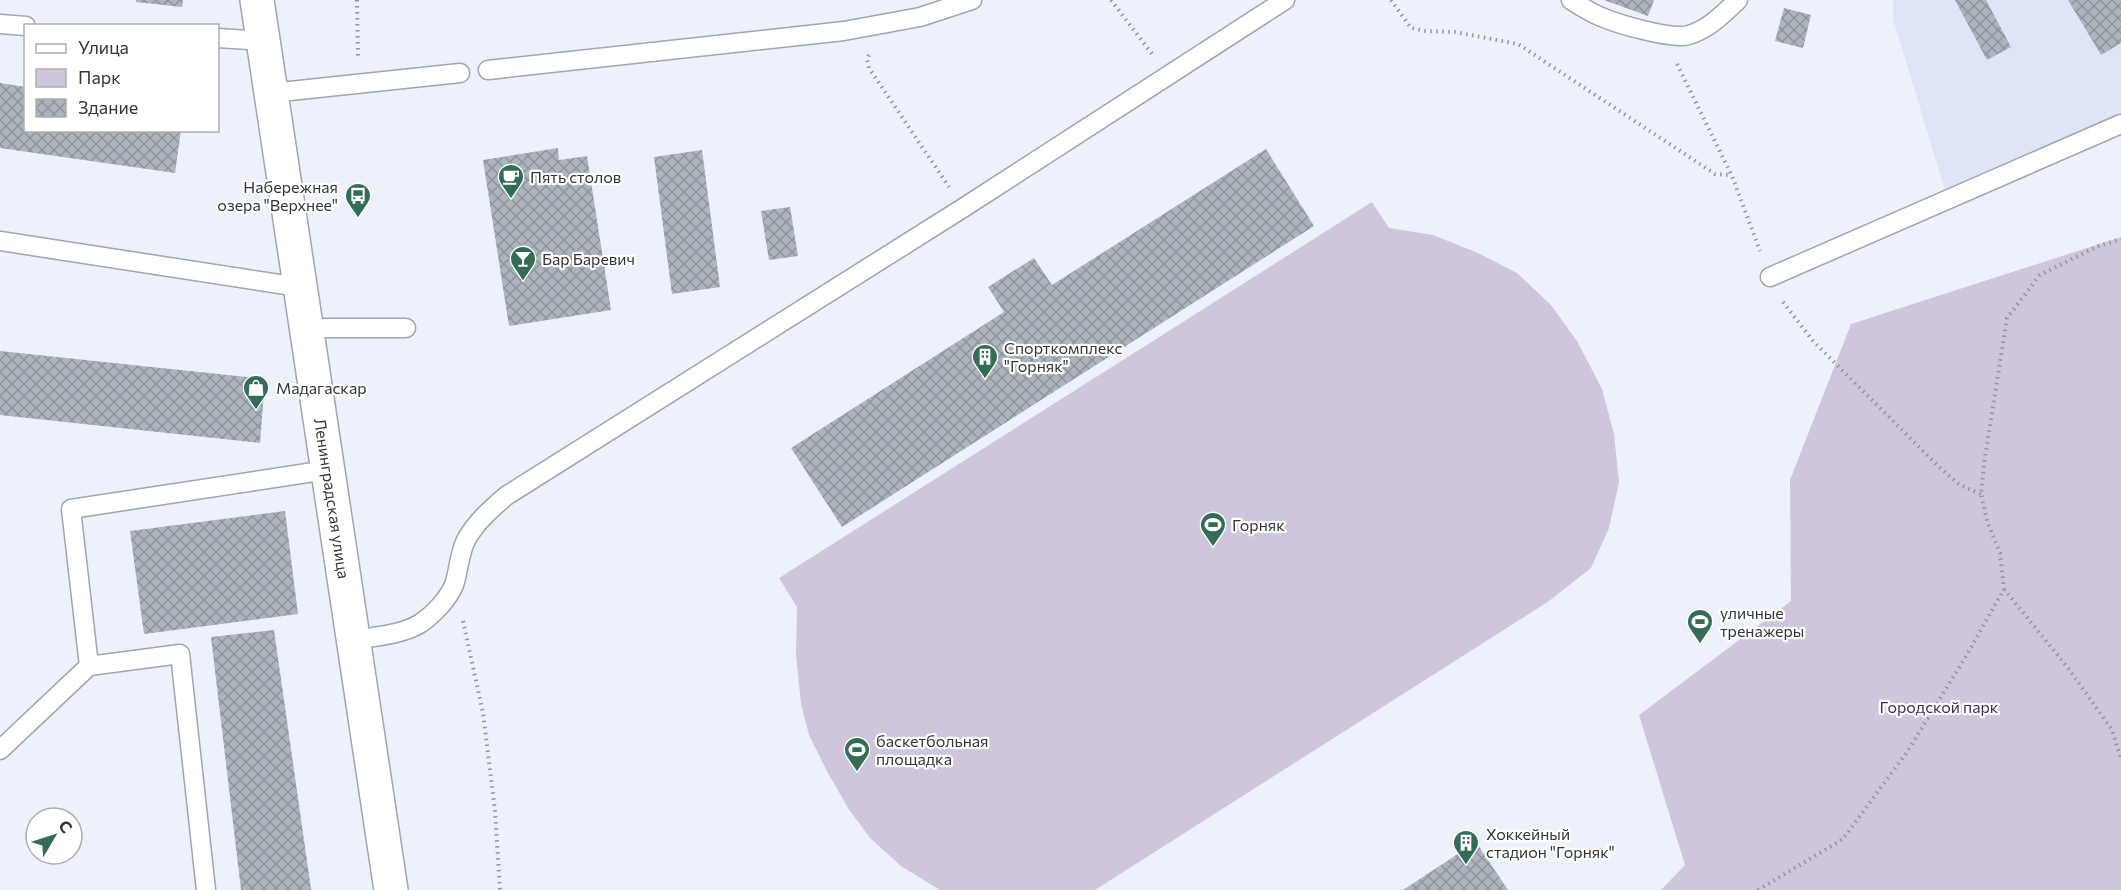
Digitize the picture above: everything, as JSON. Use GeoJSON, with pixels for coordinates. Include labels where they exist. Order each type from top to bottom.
{"type":"FeatureCollection","features":[{"type":"Feature","properties":{"kind":"street","name":"Ленинградская улица"},"geometry":{"type":"LineString","coordinates":[[257,0],[391,890]]}},
{"type":"Feature","properties":{"kind":"lane"},"geometry":{"type":"LineString","coordinates":[[488,70],[844,31],[920,17],[972,0]]}},
{"type":"Feature","properties":{"kind":"lane"},"geometry":{"type":"LineString","coordinates":[[354,640],[398,633],[421,623],[441,605],[454,585],[459,559],[467,540],[483,516],[506,496],[963,207],[1284,0]]}},
{"type":"Feature","properties":{"kind":"lane"},"geometry":{"type":"LineString","coordinates":[[1571,0],[1599,16],[1672,37],[1687,36],[1702,30],[1738,0]]}},
{"type":"Feature","properties":{"kind":"lane"},"geometry":{"type":"LineString","coordinates":[[0,24],[24,26]]}},
{"type":"Feature","properties":{"kind":"lane"},"geometry":{"type":"LineString","coordinates":[[219,38],[263,41]]}},
{"type":"Feature","properties":{"kind":"lane"},"geometry":{"type":"LineString","coordinates":[[271,93],[460,73]]}},
{"type":"Feature","properties":{"kind":"lane"},"geometry":{"type":"LineString","coordinates":[[1770,277],[2121,124]]}},
{"type":"Feature","properties":{"kind":"lane"},"geometry":{"type":"LineString","coordinates":[[0,241],[300,287]]}},
{"type":"Feature","properties":{"kind":"lane"},"geometry":{"type":"LineString","coordinates":[[306,328],[406,328]]}},
{"type":"Feature","properties":{"kind":"lane"},"geometry":{"type":"LineString","coordinates":[[89,666],[71,509],[327,470]]}},
{"type":"Feature","properties":{"kind":"lane"},"geometry":{"type":"LineString","coordinates":[[0,750],[89,666],[180,654],[206,890]]}},
{"type":"Feature","properties":{"kind":"path"},"geometry":{"type":"LineString","coordinates":[[357,0],[359,84]]}},
{"type":"Feature","properties":{"kind":"path"},"geometry":{"type":"LineString","coordinates":[[1111,0],[1168,75]]}},
{"type":"Feature","properties":{"kind":"path"},"geometry":{"type":"LineString","coordinates":[[1391,0],[1411,28],[1455,32],[1518,44],[1715,174],[1732,176]]}},
{"type":"Feature","properties":{"kind":"path"},"geometry":{"type":"LineString","coordinates":[[870,52],[867,59],[869,68],[963,207]]}},
{"type":"Feature","properties":{"kind":"path"},"geometry":{"type":"LineString","coordinates":[[2121,239],[2096,247],[2040,275],[2007,318],[1981,494],[1987,521],[2000,553],[2004,589],[2068,668],[2112,730],[2121,759]]}},
{"type":"Feature","properties":{"kind":"path"},"geometry":{"type":"LineString","coordinates":[[454,585],[483,713],[495,810],[500,890]]}},
{"type":"Feature","properties":{"kind":"path"},"geometry":{"type":"LineString","coordinates":[[1758,890],[1843,839],[1907,752],[2004,589]]}},
{"type":"Feature","properties":{"kind":"shaded area"},"geometry":{"type":"Polygon","coordinates":[[[1893,0],[2121,0],[2121,117],[1945,190],[1893,19],[1893,0]]]}},
{"type":"Feature","properties":{"kind":"green space","name":"Горняк"},"geometry":{"type":"Polygon","coordinates":[[[1372,202],[1389,228],[1433,235],[1478,253],[1517,273],[1551,305],[1577,341],[1602,389],[1614,434],[1619,482],[1609,528],[1591,568],[1549,601],[1095,890],[940,890],[901,866],[870,838],[848,808],[809,735],[801,704],[796,655],[797,607],[779,578],[1372,202]]]}},
{"type":"Feature","properties":{"kind":"green space","name":"Городской парк"},"geometry":{"type":"Polygon","coordinates":[[[2121,237],[2121,890],[1661,890],[1685,865],[1639,715],[1791,601],[1790,480],[1851,324],[2121,237]]]}},
{"type":"Feature","properties":{"kind":"building"},"geometry":{"type":"Polygon","coordinates":[[[136,0],[183,0],[182,7],[136,2],[136,0]]]}},
{"type":"Feature","properties":{"kind":"building"},"geometry":{"type":"Polygon","coordinates":[[[1604,0],[1654,0],[1648,16],[1604,0]]]}},
{"type":"Feature","properties":{"kind":"building"},"geometry":{"type":"Polygon","coordinates":[[[1955,0],[1986,0],[2011,47],[1987,60],[1955,0]]]}},
{"type":"Feature","properties":{"kind":"building"},"geometry":{"type":"Polygon","coordinates":[[[2068,0],[2121,0],[2121,43],[2101,55],[2068,0]]]}},
{"type":"Feature","properties":{"kind":"building"},"geometry":{"type":"Polygon","coordinates":[[[1784,8],[1811,15],[1803,48],[1775,41],[1784,8]]]}},
{"type":"Feature","properties":{"kind":"building"},"geometry":{"type":"Polygon","coordinates":[[[0,83],[24,87],[24,132],[181,132],[175,173],[0,148],[0,83]]]}},
{"type":"Feature","properties":{"kind":"building"},"geometry":{"type":"Polygon","coordinates":[[[558,148],[559,160],[587,156],[611,310],[509,326],[483,160],[558,148]]]}},
{"type":"Feature","properties":{"kind":"building","name":"Спорткомплекс \"Горняк\""},"geometry":{"type":"Polygon","coordinates":[[[1266,149],[1314,226],[842,527],[791,448],[1004,312],[988,287],[1034,258],[1052,285],[1266,149]]]}},
{"type":"Feature","properties":{"kind":"building"},"geometry":{"type":"Polygon","coordinates":[[[702,150],[720,287],[672,294],[654,157],[702,150]]]}},
{"type":"Feature","properties":{"kind":"building"},"geometry":{"type":"Polygon","coordinates":[[[790,207],[798,256],[769,260],[761,211],[790,207]]]}},
{"type":"Feature","properties":{"kind":"building"},"geometry":{"type":"Polygon","coordinates":[[[0,351],[265,379],[260,443],[0,415],[0,351]]]}},
{"type":"Feature","properties":{"kind":"building"},"geometry":{"type":"Polygon","coordinates":[[[285,511],[298,614],[144,634],[130,531],[285,511]]]}},
{"type":"Feature","properties":{"kind":"building"},"geometry":{"type":"Polygon","coordinates":[[[274,630],[312,890],[241,890],[211,637],[274,630]]]}},
{"type":"Feature","properties":{"kind":"building","name":"Хоккейный стадион \"Горняк\""},"geometry":{"type":"Polygon","coordinates":[[[1476,842],[1508,890],[1403,890],[1476,842]]]}},
{"type":"Feature","properties":{"kind":"place","name":"Пять столов"},"geometry":{"type":"Point","coordinates":[511,200]}},
{"type":"Feature","properties":{"kind":"place","name":"Набережная озера \"Верхнее\""},"geometry":{"type":"Point","coordinates":[358,219]}},
{"type":"Feature","properties":{"kind":"place","name":"Бар Баревич"},"geometry":{"type":"Point","coordinates":[523,282]}},
{"type":"Feature","properties":{"kind":"place","name":"Спорткомплекс \"Горняк\""},"geometry":{"type":"Point","coordinates":[985,380]}},
{"type":"Feature","properties":{"kind":"place","name":"Мадагаскар"},"geometry":{"type":"Point","coordinates":[256,411]}},
{"type":"Feature","properties":{"kind":"place","name":"Горняк"},"geometry":{"type":"Point","coordinates":[1213,548]}},
{"type":"Feature","properties":{"kind":"place","name":"уличные тренажеры"},"geometry":{"type":"Point","coordinates":[1700,645]}},
{"type":"Feature","properties":{"kind":"place","name":"баскетбольная площадка"},"geometry":{"type":"Point","coordinates":[857,773]}},
{"type":"Feature","properties":{"kind":"place","name":"Хоккейный стадион \"Горняк\""},"geometry":{"type":"Point","coordinates":[1466,866]}}]}
